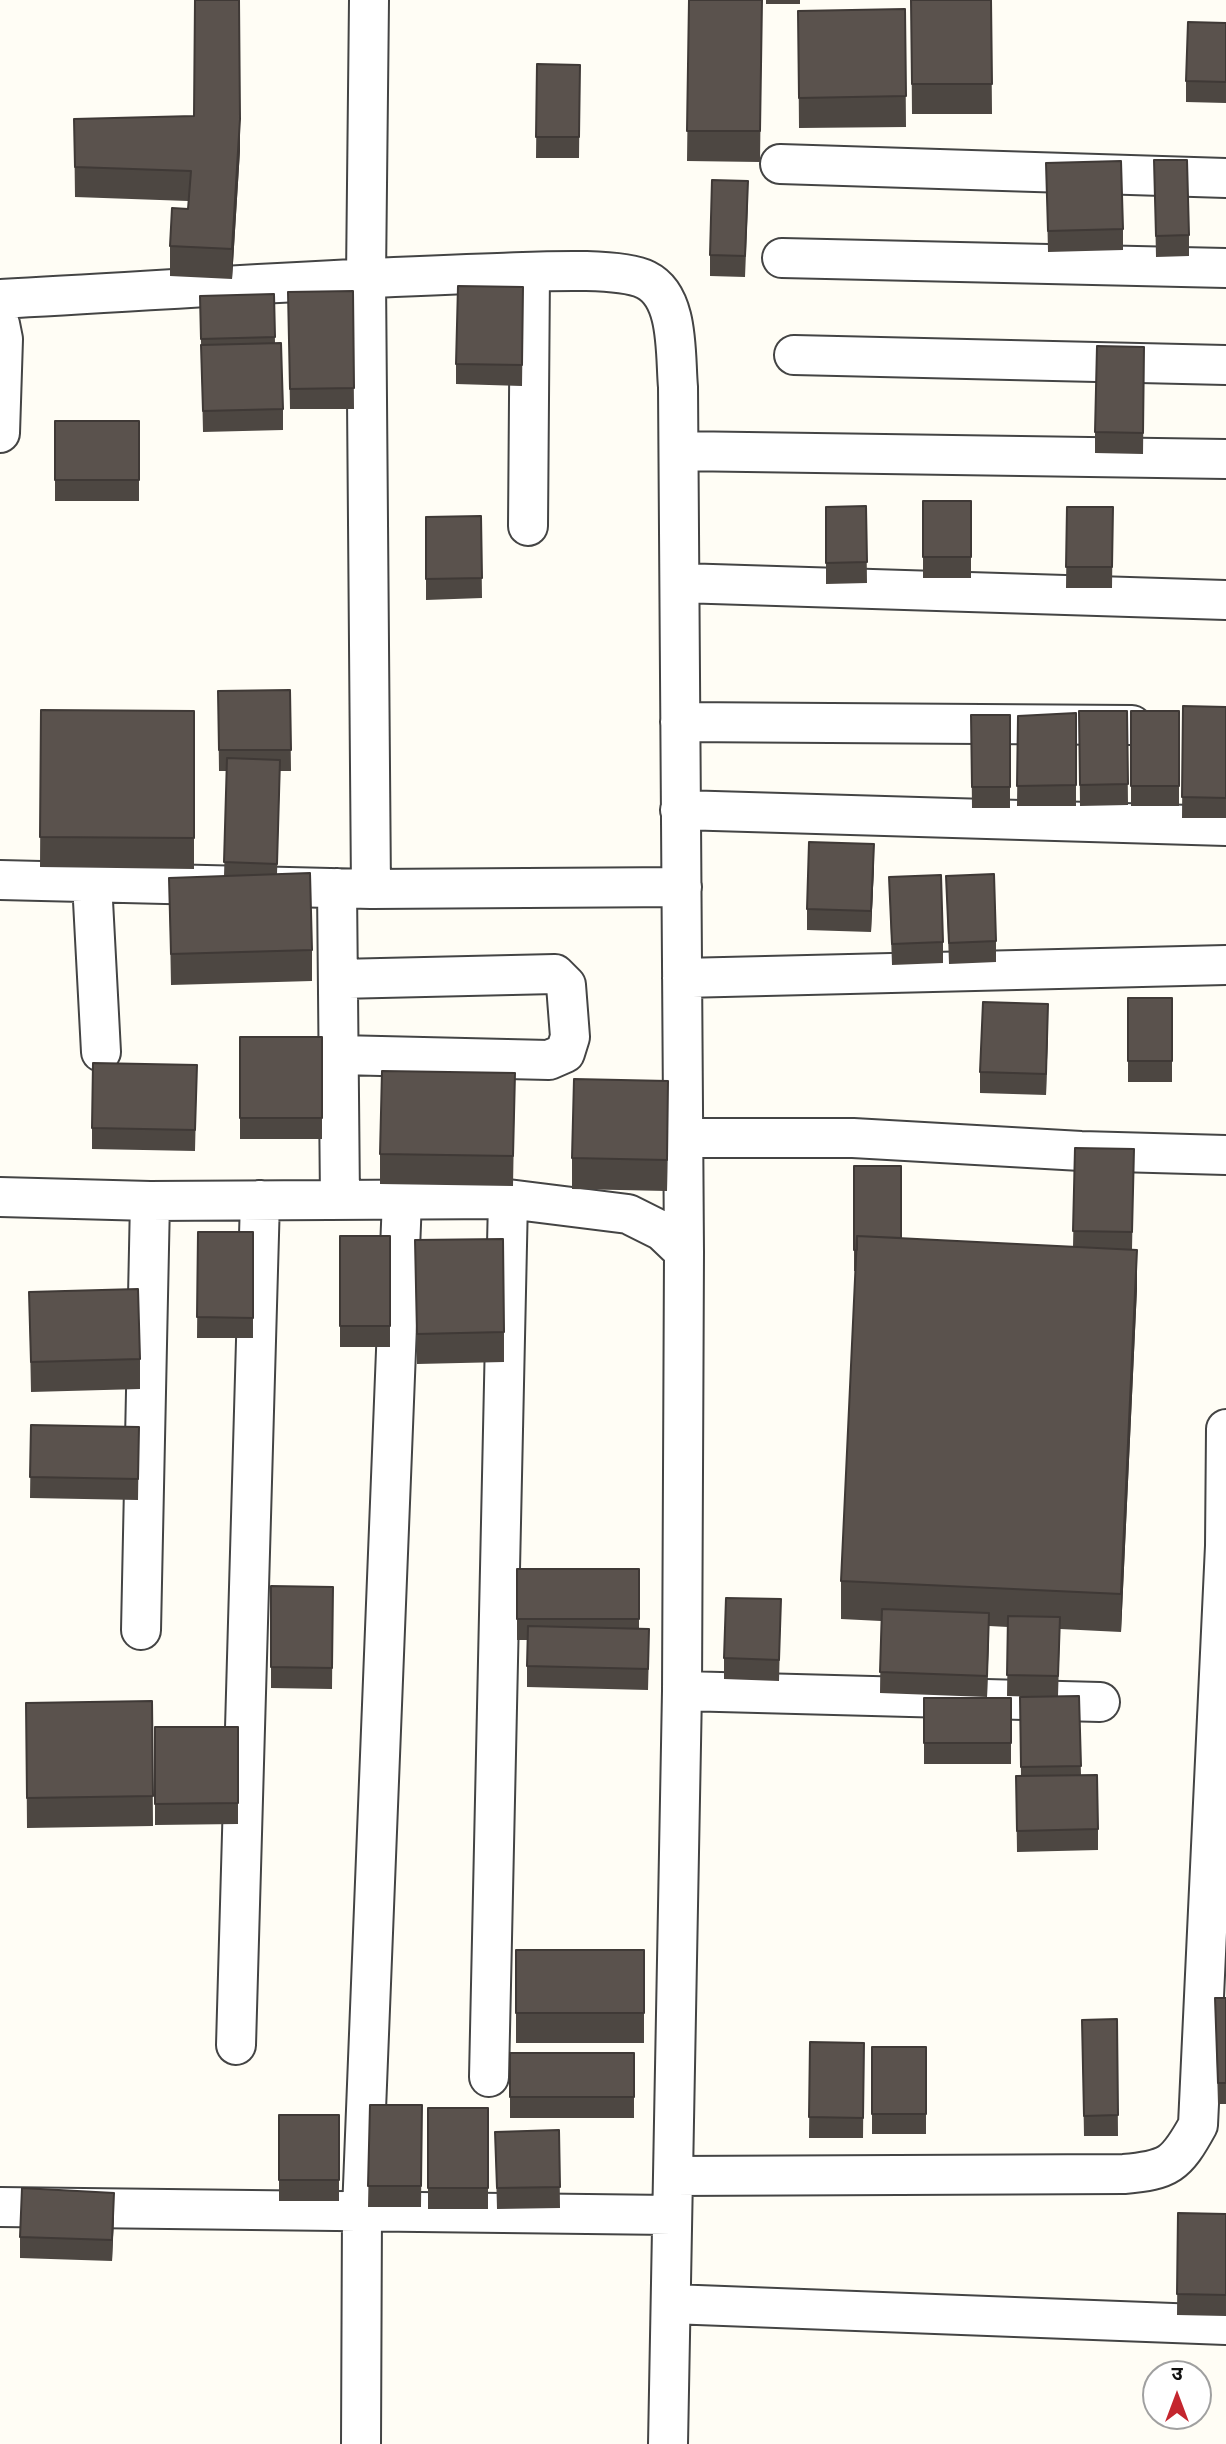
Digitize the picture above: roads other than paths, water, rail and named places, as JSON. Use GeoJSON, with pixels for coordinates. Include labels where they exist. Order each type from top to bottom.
{"type":"FeatureCollection","features":[{"type":"Feature","properties":{"kind":"street"},"geometry":{"type":"LineString","coordinates":[[340,1200],[338,979],[354,888],[372,728],[366,277],[369,0]]}},
{"type":"Feature","properties":{"kind":"street"},"geometry":{"type":"LineString","coordinates":[[780,164],[1226,178]]}},
{"type":"Feature","properties":{"kind":"street"},"geometry":{"type":"LineString","coordinates":[[782,258],[1226,268]]}},
{"type":"Feature","properties":{"kind":"street"},"geometry":{"type":"LineString","coordinates":[[528,526],[530,272]]}},
{"type":"Feature","properties":{"kind":"street"},"geometry":{"type":"LineString","coordinates":[[0,299],[366,277],[530,272],[627,274],[647,281],[662,293],[670,309],[678,387],[681,978],[685,1138],[681,1691],[668,2444]]}},
{"type":"Feature","properties":{"kind":"street"},"geometry":{"type":"LineString","coordinates":[[0,324],[3,339],[0,433]]}},
{"type":"Feature","properties":{"kind":"street"},"geometry":{"type":"LineString","coordinates":[[794,355],[1226,365]]}},
{"type":"Feature","properties":{"kind":"street"},"geometry":{"type":"LineString","coordinates":[[678,451],[1226,459]]}},
{"type":"Feature","properties":{"kind":"street"},"geometry":{"type":"LineString","coordinates":[[680,583],[1226,600]]}},
{"type":"Feature","properties":{"kind":"street"},"geometry":{"type":"LineString","coordinates":[[680,722],[1132,725]]}},
{"type":"Feature","properties":{"kind":"street"},"geometry":{"type":"LineString","coordinates":[[680,810],[1226,826]]}},
{"type":"Feature","properties":{"kind":"street"},"geometry":{"type":"LineString","coordinates":[[0,880],[354,888],[681,887]]}},
{"type":"Feature","properties":{"kind":"street"},"geometry":{"type":"LineString","coordinates":[[92,882],[101,1052]]}},
{"type":"Feature","properties":{"kind":"street"},"geometry":{"type":"LineString","coordinates":[[681,978],[1226,965]]}},
{"type":"Feature","properties":{"kind":"street"},"geometry":{"type":"LineString","coordinates":[[338,979],[555,974],[566,985],[570,1037],[565,1053],[549,1060],[339,1055]]}},
{"type":"Feature","properties":{"kind":"street"},"geometry":{"type":"LineString","coordinates":[[685,1138],[853,1138],[1081,1152],[1226,1155]]}},
{"type":"Feature","properties":{"kind":"street"},"geometry":{"type":"LineString","coordinates":[[0,1197],[150,1201],[508,1199],[628,1214],[655,1226],[684,1252]]}},
{"type":"Feature","properties":{"kind":"street"},"geometry":{"type":"LineString","coordinates":[[361,2444],[362,2211],[402,1199]]}},
{"type":"Feature","properties":{"kind":"street"},"geometry":{"type":"LineString","coordinates":[[489,2077],[508,1199]]}},
{"type":"Feature","properties":{"kind":"street"},"geometry":{"type":"LineString","coordinates":[[236,2045],[260,1200]]}},
{"type":"Feature","properties":{"kind":"street"},"geometry":{"type":"LineString","coordinates":[[141,1630],[150,1201]]}},
{"type":"Feature","properties":{"kind":"street"},"geometry":{"type":"LineString","coordinates":[[673,2176],[1140,2172],[1164,2167],[1181,2155],[1212,2125],[1226,1429]]}},
{"type":"Feature","properties":{"kind":"street"},"geometry":{"type":"LineString","coordinates":[[681,1691],[1100,1702]]}},
{"type":"Feature","properties":{"kind":"street"},"geometry":{"type":"LineString","coordinates":[[0,2207],[671,2216]]}},
{"type":"Feature","properties":{"kind":"street"},"geometry":{"type":"LineString","coordinates":[[671,2304],[1226,2325]]}}]}
